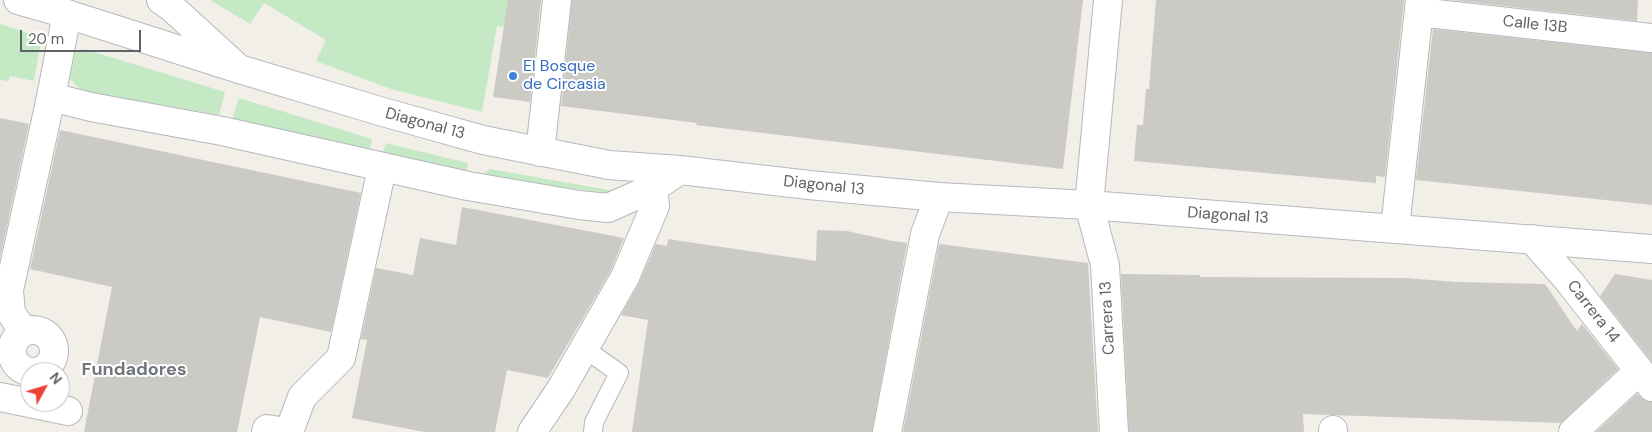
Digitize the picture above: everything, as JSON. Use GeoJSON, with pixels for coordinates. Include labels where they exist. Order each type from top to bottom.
{"type":"FeatureCollection","features":[{"type":"Feature","properties":{"kind":"street","name":"Diagonal 13"},"geometry":{"type":"LineString","coordinates":[[18,0],[239,70],[383,112],[474,137],[609,165],[680,170],[809,185],[939,197],[1089,205],[1652,249]]}},
{"type":"Feature","properties":{"kind":"street"},"geometry":{"type":"LineString","coordinates":[[161,0],[170,6],[239,70]]}},
{"type":"Feature","properties":{"kind":"street"},"geometry":{"type":"LineString","coordinates":[[540,152],[557,0]]}},
{"type":"Feature","properties":{"kind":"street"},"geometry":{"type":"LineString","coordinates":[[1089,205],[1108,0]]}},
{"type":"Feature","properties":{"kind":"street"},"geometry":{"type":"LineString","coordinates":[[1395,228],[1420,6]]}},
{"type":"Feature","properties":{"kind":"street","name":"Calle 13B"},"geometry":{"type":"LineString","coordinates":[[1420,6],[1652,38]]}},
{"type":"Feature","properties":{"kind":"street"},"geometry":{"type":"LineString","coordinates":[[24,332],[11,313],[10,290],[67,14]]}},
{"type":"Feature","properties":{"kind":"street"},"geometry":{"type":"LineString","coordinates":[[51,97],[91,107],[222,131],[468,186],[579,206],[608,208],[653,188],[680,170]]}},
{"type":"Feature","properties":{"kind":"street"},"geometry":{"type":"LineString","coordinates":[[277,431],[302,397],[341,358],[382,168]]}},
{"type":"Feature","properties":{"kind":"street"},"geometry":{"type":"LineString","coordinates":[[532,432],[585,349],[625,277],[655,206],[653,188]]}},
{"type":"Feature","properties":{"kind":"street"},"geometry":{"type":"LineString","coordinates":[[887,432],[925,234],[939,197]]}},
{"type":"Feature","properties":{"kind":"street","name":"Carrera 13"},"geometry":{"type":"LineString","coordinates":[[1089,205],[1105,265],[1114,432]]}},
{"type":"Feature","properties":{"kind":"street","name":"Carrera 14"},"geometry":{"type":"LineString","coordinates":[[1532,239],[1568,280],[1646,379]]}},
{"type":"Feature","properties":{"kind":"street"},"geometry":{"type":"LineString","coordinates":[[1573,432],[1646,379]]}},
{"type":"Feature","properties":{"kind":"street"},"geometry":{"type":"LineString","coordinates":[[0,397],[20,401]]}},
{"type":"Feature","properties":{"kind":"lane"},"geometry":{"type":"LineString","coordinates":[[585,349],[619,373],[594,422],[593,432]]}},
{"type":"Feature","properties":{"kind":"green space"},"geometry":{"type":"Polygon","coordinates":[[[210,0],[518,0],[515,29],[497,26],[482,112],[391,89],[316,61],[326,40],[264,3],[250,24],[210,0]]]}},
{"type":"Feature","properties":{"kind":"green space"},"geometry":{"type":"Polygon","coordinates":[[[0,24],[34,35],[41,41],[34,81],[10,76],[8,81],[0,80],[0,24]]]}},
{"type":"Feature","properties":{"kind":"green space"},"geometry":{"type":"Polygon","coordinates":[[[84,49],[225,92],[219,115],[82,91],[66,75],[74,51],[84,49]]]}},
{"type":"Feature","properties":{"kind":"green space"},"geometry":{"type":"Polygon","coordinates":[[[239,98],[372,139],[370,149],[232,119],[239,98]]]}},
{"type":"Feature","properties":{"kind":"green space"},"geometry":{"type":"Polygon","coordinates":[[[386,143],[468,163],[466,173],[383,152],[386,143]]]}},
{"type":"Feature","properties":{"kind":"green space"},"geometry":{"type":"Polygon","coordinates":[[[490,169],[614,191],[607,193],[479,176],[490,169]]]}},
{"type":"Feature","properties":{"kind":"building"},"geometry":{"type":"Polygon","coordinates":[[[508,0],[541,0],[530,102],[493,97],[508,0]]]}},
{"type":"Feature","properties":{"kind":"building"},"geometry":{"type":"Polygon","coordinates":[[[572,0],[1083,0],[1063,169],[696,125],[697,123],[561,106],[572,0]]]}},
{"type":"Feature","properties":{"kind":"building"},"geometry":{"type":"Polygon","coordinates":[[[1156,0],[1404,0],[1385,177],[1376,176],[1376,183],[1134,161],[1137,125],[1143,125],[1146,89],[1149,89],[1156,0]]]}},
{"type":"Feature","properties":{"kind":"building"},"geometry":{"type":"Polygon","coordinates":[[[1452,0],[1638,0],[1637,21],[1452,0]]]}},
{"type":"Feature","properties":{"kind":"building"},"geometry":{"type":"Polygon","coordinates":[[[1433,29],[1652,53],[1652,205],[1416,180],[1433,29]]]}},
{"type":"Feature","properties":{"kind":"building"},"geometry":{"type":"Polygon","coordinates":[[[0,118],[29,124],[0,258],[0,118]]]}},
{"type":"Feature","properties":{"kind":"building"},"geometry":{"type":"Polygon","coordinates":[[[60,130],[361,193],[331,332],[260,317],[237,432],[84,432],[112,287],[30,269],[60,130]]]}},
{"type":"Feature","properties":{"kind":"building"},"geometry":{"type":"Polygon","coordinates":[[[462,207],[624,238],[611,270],[548,378],[507,370],[495,432],[424,432],[352,418],[367,340],[361,339],[376,268],[413,275],[420,238],[456,245],[462,207]]]}},
{"type":"Feature","properties":{"kind":"building"},"geometry":{"type":"Polygon","coordinates":[[[817,230],[847,231],[907,243],[872,432],[632,432],[648,320],[621,315],[639,283],[656,244],[667,246],[668,239],[816,261],[817,230]]]}},
{"type":"Feature","properties":{"kind":"building"},"geometry":{"type":"Polygon","coordinates":[[[939,244],[1088,263],[1098,432],[903,432],[939,244]]]}},
{"type":"Feature","properties":{"kind":"building"},"geometry":{"type":"Polygon","coordinates":[[[1121,274],[1200,275],[1200,277],[1405,278],[1456,282],[1545,284],[1577,331],[1582,324],[1618,369],[1561,423],[1303,414],[1304,432],[1129,432],[1121,274]]]}},
{"type":"Feature","properties":{"kind":"building"},"geometry":{"type":"Polygon","coordinates":[[[1615,274],[1652,280],[1652,362],[1600,296],[1615,274]]]}},
{"type":"Feature","properties":{"kind":"building"},"geometry":{"type":"Polygon","coordinates":[[[1637,394],[1646,401],[1652,402],[1652,432],[1596,432],[1637,394]]]}},
{"type":"Feature","properties":{"kind":"place","name":"El Bosque de Circasia"},"geometry":{"type":"Point","coordinates":[513,76]}},
{"type":"Feature","properties":{"kind":"district","name":"Fundadores"},"geometry":{"type":"Point","coordinates":[134,370]}}]}
